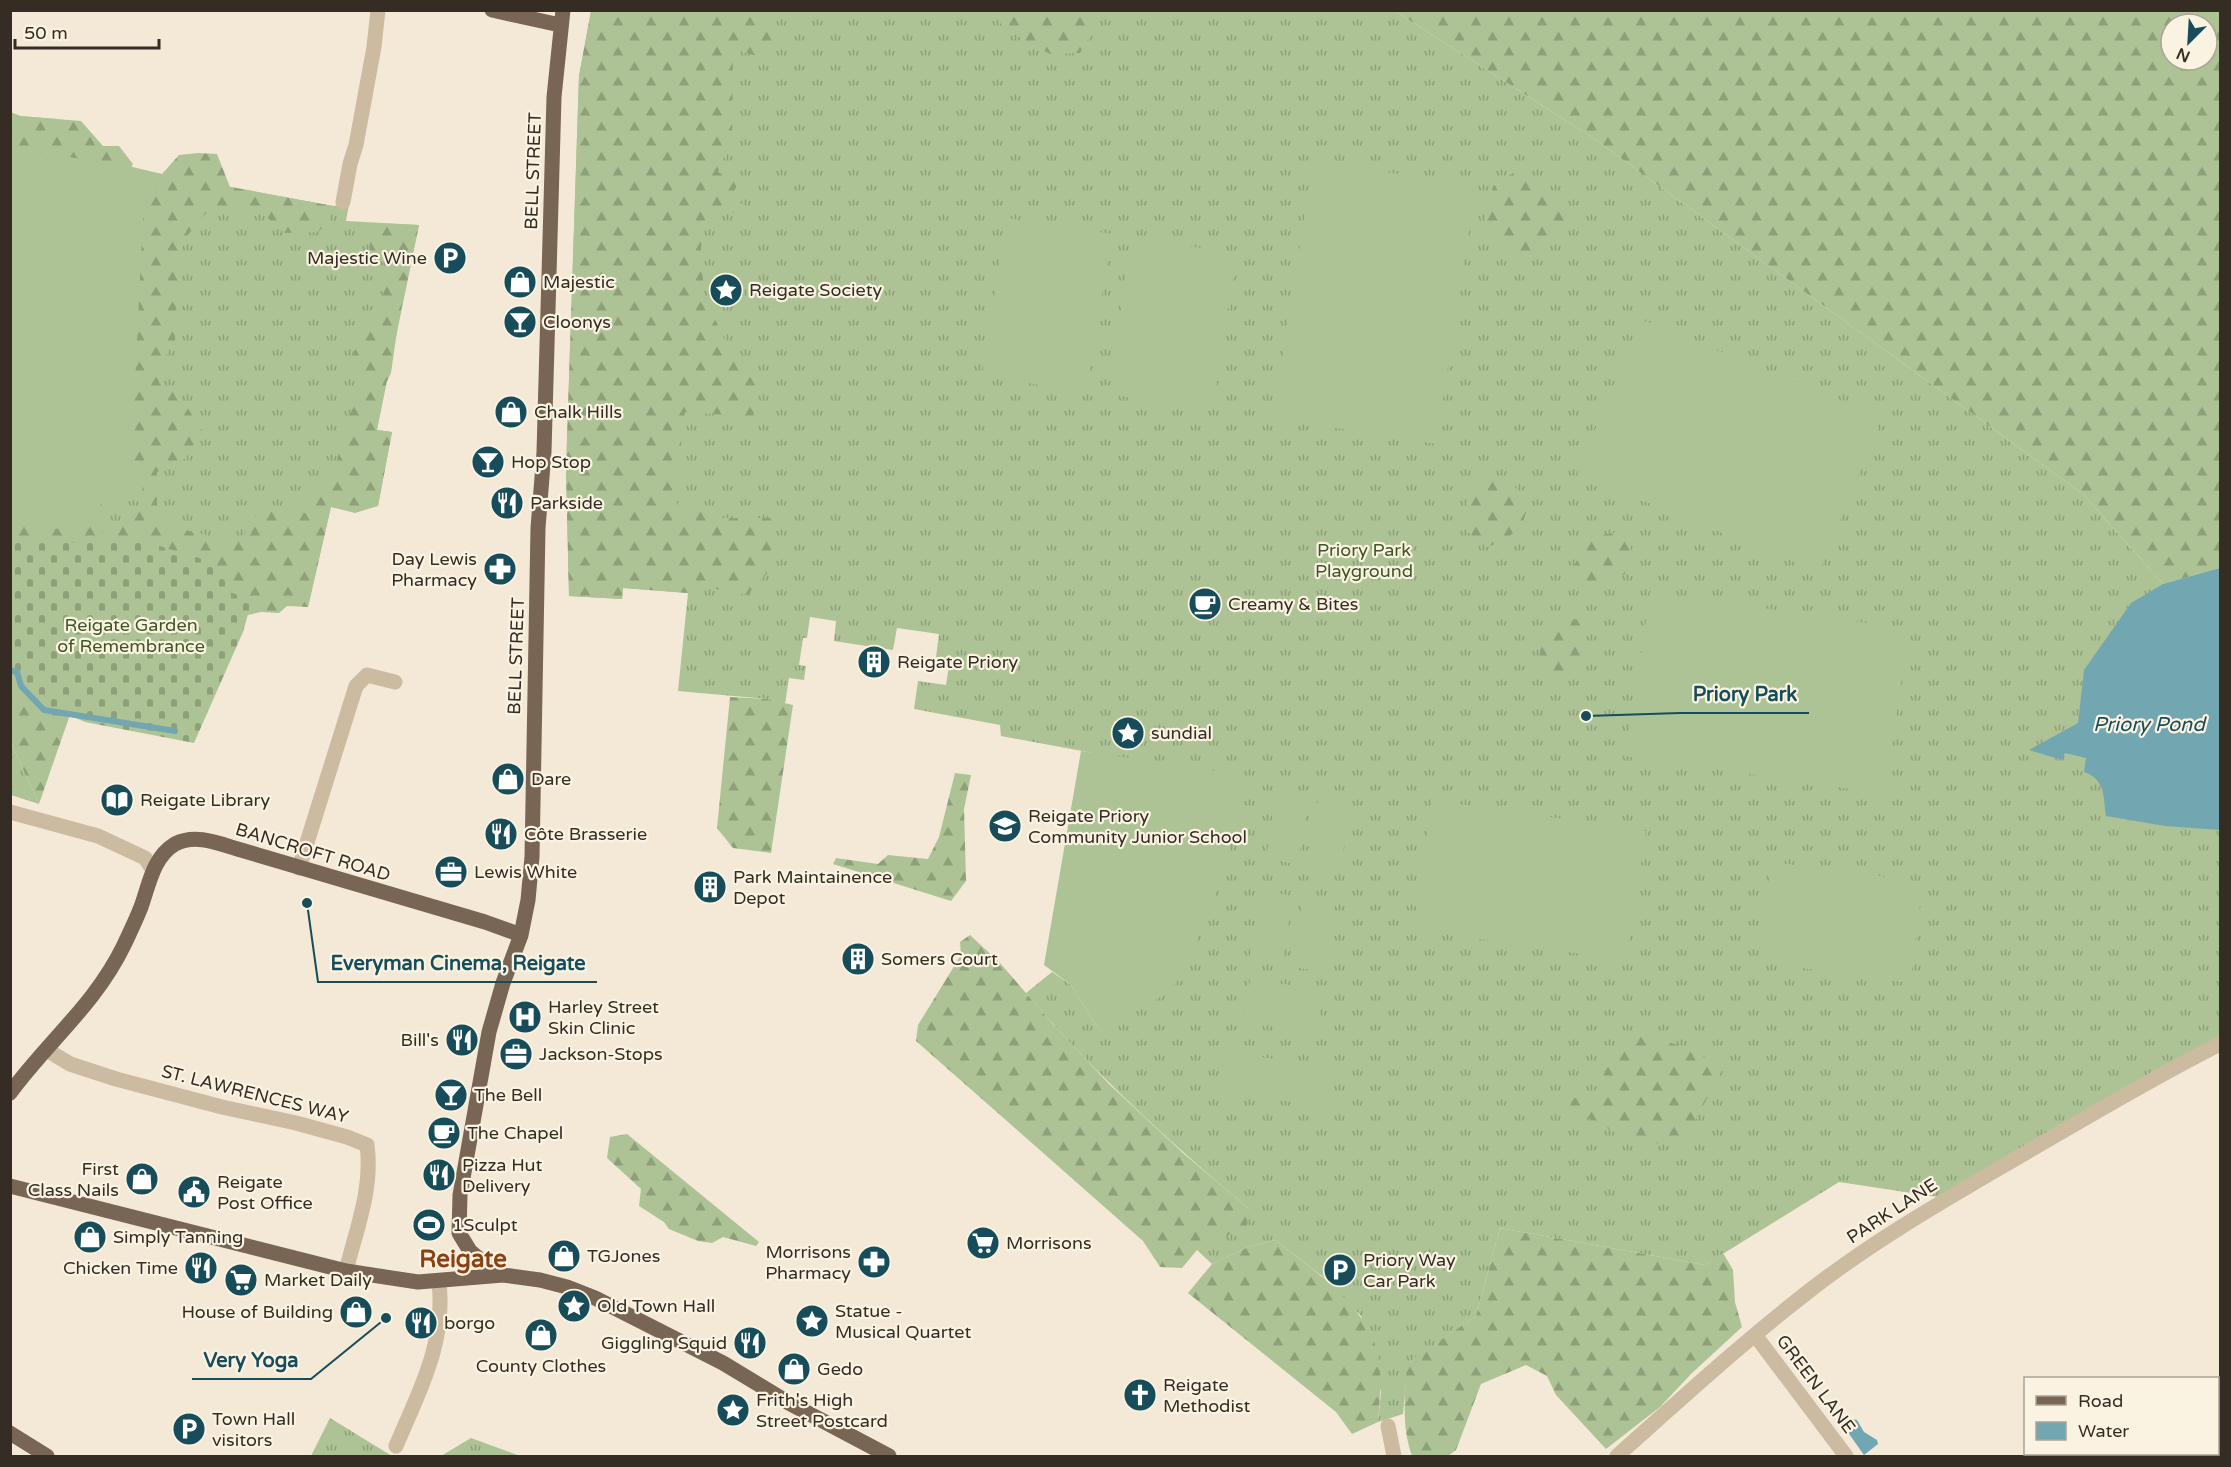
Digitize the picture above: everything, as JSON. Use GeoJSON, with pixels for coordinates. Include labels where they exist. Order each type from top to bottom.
{"type":"FeatureCollection","features":[{"type":"Feature","properties":{"kind":"main road"},"geometry":{"type":"LineString","coordinates":[[492,10],[562,18]]}},
{"type":"Feature","properties":{"kind":"main road","name":"BELL STREET"},"geometry":{"type":"LineString","coordinates":[[503,1275],[470,1251],[459,1233],[460,1195],[489,1032],[503,983],[521,935],[528,900],[532,857],[538,528],[544,452],[554,97],[562,18]]}},
{"type":"Feature","properties":{"kind":"main road","name":"BANCROFT ROAD"},"geometry":{"type":"LineString","coordinates":[[10,1093],[100,988],[134,926],[153,870],[162,854],[188,839],[205,840],[485,922],[521,935]]}},
{"type":"Feature","properties":{"kind":"main road"},"geometry":{"type":"LineString","coordinates":[[485,922],[513,916],[528,900]]}},
{"type":"Feature","properties":{"kind":"main road"},"geometry":{"type":"LineString","coordinates":[[10,1186],[346,1271],[403,1282],[439,1282],[503,1275],[540,1280],[567,1287],[595,1298],[723,1363],[789,1403],[889,1456]]}},
{"type":"Feature","properties":{"kind":"main road"},"geometry":{"type":"LineString","coordinates":[[10,1433],[47,1456]]}},
{"type":"Feature","properties":{"kind":"street"},"geometry":{"type":"LineString","coordinates":[[343,202],[356,145],[374,46],[378,10]]}},
{"type":"Feature","properties":{"kind":"street"},"geometry":{"type":"LineString","coordinates":[[299,868],[356,686],[367,675],[395,682]]}},
{"type":"Feature","properties":{"kind":"street"},"geometry":{"type":"LineString","coordinates":[[10,812],[98,836],[145,858],[153,870]]}},
{"type":"Feature","properties":{"kind":"street","name":"PARK LANE"},"geometry":{"type":"LineString","coordinates":[[1617,1456],[1755,1335],[1844,1266],[1927,1210],[2115,1101],[2220,1044]]}},
{"type":"Feature","properties":{"kind":"street","name":"ST. LAWRENCES WAY"},"geometry":{"type":"LineString","coordinates":[[47,1050],[70,1064],[116,1079],[222,1107],[296,1123],[367,1145],[370,1165],[368,1184],[346,1271]]}},
{"type":"Feature","properties":{"kind":"street"},"geometry":{"type":"LineString","coordinates":[[396,1446],[432,1361],[442,1305],[439,1282]]}},
{"type":"Feature","properties":{"kind":"street","name":"GREEN LANE"},"geometry":{"type":"LineString","coordinates":[[1755,1335],[1846,1456]]}},
{"type":"Feature","properties":{"kind":"street"},"geometry":{"type":"LineString","coordinates":[[1388,1426],[1394,1456]]}},
{"type":"Feature","properties":{"kind":"green space","name":"Priory Park Playground"},"geometry":{"type":"Polygon","coordinates":[[[591,11],[1395,11],[1593,138],[2083,494],[2163,584],[2220,568],[2220,1037],[1938,1197],[1839,1182],[1705,1265],[1500,1228],[1476,1316],[1408,1363],[1403,1414],[1378,1422],[1381,1392],[1361,1316],[1322,1276],[1275,1240],[1248,1247],[1212,1264],[1197,1250],[1214,1240],[1249,1209],[1105,1079],[1026,993],[1052,972],[1071,985],[1100,1031],[1093,753],[1001,736],[1000,725],[914,709],[918,681],[946,685],[950,659],[936,657],[939,634],[897,628],[893,650],[834,641],[836,621],[810,617],[807,638],[803,638],[799,665],[806,666],[804,680],[789,678],[785,704],[767,699],[678,691],[688,593],[623,588],[622,599],[569,596],[566,470],[579,76],[591,11]]]}},
{"type":"Feature","properties":{"kind":"green space"},"geometry":{"type":"Polygon","coordinates":[[[591,11],[773,11],[782,37],[760,57],[733,49],[732,137],[718,172],[738,183],[731,198],[744,205],[743,214],[707,210],[701,248],[704,295],[727,345],[764,376],[753,417],[685,412],[677,505],[723,518],[772,518],[771,569],[747,595],[695,585],[688,593],[623,588],[622,599],[569,596],[566,470],[579,76],[591,11]]]}},
{"type":"Feature","properties":{"kind":"green space"},"geometry":{"type":"Polygon","coordinates":[[[989,11],[1080,11],[1090,36],[1080,53],[1050,54],[1007,30],[989,11]]]}},
{"type":"Feature","properties":{"kind":"green space"},"geometry":{"type":"Polygon","coordinates":[[[1395,11],[2220,11],[2220,568],[2163,584],[2083,494],[1593,138],[1395,11]]]}},
{"type":"Feature","properties":{"kind":"green space"},"geometry":{"type":"Polygon","coordinates":[[[10,112],[20,116],[57,119],[82,155],[162,174],[333,206],[349,204],[346,221],[419,225],[377,430],[392,432],[378,506],[332,502],[308,607],[11,540],[10,112]]]}},
{"type":"Feature","properties":{"kind":"green space"},"geometry":{"type":"Polygon","coordinates":[[[10,112],[20,116],[81,121],[103,146],[119,146],[133,164],[126,176],[42,152],[18,162],[11,157],[10,112]]]}},
{"type":"Feature","properties":{"kind":"green space"},"geometry":{"type":"Polygon","coordinates":[[[42,152],[162,174],[143,216],[131,468],[142,468],[143,503],[111,494],[88,518],[64,529],[11,526],[11,166],[42,152]]]}},
{"type":"Feature","properties":{"kind":"green space"},"geometry":{"type":"Polygon","coordinates":[[[217,154],[230,187],[333,206],[330,220],[318,232],[285,233],[263,214],[234,207],[205,214],[183,241],[175,340],[162,362],[159,383],[181,398],[202,430],[186,458],[157,472],[157,507],[170,526],[230,541],[244,535],[252,518],[274,508],[305,513],[310,494],[318,479],[333,475],[353,400],[362,379],[353,360],[360,324],[383,306],[384,264],[369,248],[375,223],[419,225],[398,324],[391,373],[384,387],[377,430],[392,432],[378,506],[355,513],[331,507],[308,607],[287,606],[279,613],[261,612],[248,615],[11,556],[11,519],[64,529],[88,518],[105,535],[129,511],[143,503],[131,468],[130,410],[143,216],[162,174],[179,155],[217,154]]]}},
{"type":"Feature","properties":{"kind":"green space"},"geometry":{"type":"Polygon","coordinates":[[[1313,161],[1476,186],[1436,444],[1273,418],[1313,161]]]}},
{"type":"Feature","properties":{"kind":"green space"},"geometry":{"type":"Polygon","coordinates":[[[1513,173],[1553,198],[1569,216],[1540,251],[1518,261],[1485,220],[1493,186],[1513,173]]]}},
{"type":"Feature","properties":{"kind":"green space"},"geometry":{"type":"Polygon","coordinates":[[[1006,218],[1111,234],[1087,392],[982,376],[1006,218]]]}},
{"type":"Feature","properties":{"kind":"green space"},"geometry":{"type":"Polygon","coordinates":[[[1132,238],[1236,253],[1213,410],[1109,394],[1132,238]]]}},
{"type":"Feature","properties":{"kind":"green space"},"geometry":{"type":"Polygon","coordinates":[[[1640,319],[1882,417],[1819,572],[1577,474],[1640,319]]]}},
{"type":"Feature","properties":{"kind":"green space"},"geometry":{"type":"Polygon","coordinates":[[[1479,476],[1511,481],[1528,506],[1521,528],[1500,542],[1487,547],[1463,528],[1467,500],[1479,476]]]}},
{"type":"Feature","properties":{"kind":"green space"},"geometry":{"type":"Polygon","coordinates":[[[1629,530],[1633,568],[1612,583],[1586,586],[1571,570],[1592,537],[1629,530]]]}},
{"type":"Feature","properties":{"kind":"green space","name":"Reigate Garden of Remembrance"},"geometry":{"type":"Polygon","coordinates":[[[11,540],[74,543],[143,541],[215,563],[223,573],[227,591],[252,600],[243,632],[194,743],[85,722],[67,714],[44,710],[11,674],[11,540]]]}},
{"type":"Feature","properties":{"kind":"green space"},"geometry":{"type":"Polygon","coordinates":[[[1650,592],[1909,629],[1885,794],[1626,756],[1650,592]]]}},
{"type":"Feature","properties":{"kind":"green space"},"geometry":{"type":"Polygon","coordinates":[[[1551,615],[1580,620],[1586,654],[1581,672],[1549,682],[1538,664],[1542,639],[1551,615]]]}},
{"type":"Feature","properties":{"kind":"green space"},"geometry":{"type":"Polygon","coordinates":[[[10,659],[73,706],[39,804],[11,743],[10,659]]]}},
{"type":"Feature","properties":{"kind":"green space"},"geometry":{"type":"Polygon","coordinates":[[[730,697],[767,699],[793,705],[771,853],[733,848],[717,828],[730,697]]]}},
{"type":"Feature","properties":{"kind":"green space"},"geometry":{"type":"Polygon","coordinates":[[[11,743],[39,804],[11,795],[11,743]]]}},
{"type":"Feature","properties":{"kind":"green space"},"geometry":{"type":"Polygon","coordinates":[[[1081,751],[1243,775],[1226,862],[1182,974],[1175,985],[1155,1000],[1100,1031],[1071,985],[1044,965],[1081,751]]]}},
{"type":"Feature","properties":{"kind":"green space"},"geometry":{"type":"Polygon","coordinates":[[[955,773],[971,775],[964,809],[966,881],[951,901],[833,864],[836,858],[878,864],[888,855],[928,859],[939,837],[955,773]]]}},
{"type":"Feature","properties":{"kind":"green space"},"geometry":{"type":"Polygon","coordinates":[[[1276,792],[1308,797],[1298,864],[1266,859],[1276,792]]]}},
{"type":"Feature","properties":{"kind":"green space"},"geometry":{"type":"Polygon","coordinates":[[[1318,798],[1351,803],[1340,871],[1308,866],[1318,798]]]}},
{"type":"Feature","properties":{"kind":"green space"},"geometry":{"type":"Polygon","coordinates":[[[1432,800],[1646,831],[1627,961],[1413,929],[1432,800]]]}},
{"type":"Feature","properties":{"kind":"green space"},"geometry":{"type":"Polygon","coordinates":[[[1772,862],[1923,882],[1910,983],[1758,962],[1772,862]]]}},
{"type":"Feature","properties":{"kind":"green space"},"geometry":{"type":"Polygon","coordinates":[[[1260,890],[1293,896],[1282,965],[1249,960],[1260,890]]]}},
{"type":"Feature","properties":{"kind":"green space"},"geometry":{"type":"Polygon","coordinates":[[[1303,899],[1335,904],[1324,972],[1292,967],[1303,899]]]}},
{"type":"Feature","properties":{"kind":"green space"},"geometry":{"type":"Polygon","coordinates":[[[970,935],[1000,963],[1110,1085],[1183,1153],[1249,1209],[1247,1226],[1197,1250],[1182,1268],[1160,1267],[1143,1241],[916,1041],[918,1025],[961,955],[960,942],[970,935]]]}},
{"type":"Feature","properties":{"kind":"green space"},"geometry":{"type":"Polygon","coordinates":[[[1250,979],[1324,990],[1317,1033],[1243,1022],[1250,979]]]}},
{"type":"Feature","properties":{"kind":"green space"},"geometry":{"type":"Polygon","coordinates":[[[1630,1032],[1693,1049],[1722,1070],[1684,1142],[1637,1144],[1556,1101],[1595,1095],[1614,1051],[1630,1032]]]}},
{"type":"Feature","properties":{"kind":"green space"},"geometry":{"type":"Polygon","coordinates":[[[1225,1051],[1335,1069],[1328,1108],[1218,1090],[1225,1051]]]}},
{"type":"Feature","properties":{"kind":"green space"},"geometry":{"type":"Polygon","coordinates":[[[627,1134],[759,1242],[756,1246],[723,1237],[712,1243],[698,1241],[669,1229],[664,1222],[639,1206],[641,1189],[607,1158],[610,1137],[627,1134]]]}},
{"type":"Feature","properties":{"kind":"green space"},"geometry":{"type":"Polygon","coordinates":[[[1500,1228],[1705,1265],[1723,1253],[1733,1270],[1735,1302],[1742,1327],[1691,1374],[1660,1407],[1606,1449],[1556,1395],[1547,1376],[1526,1365],[1481,1384],[1456,1450],[1448,1456],[1412,1456],[1405,1421],[1407,1363],[1476,1316],[1500,1228]]]}},
{"type":"Feature","properties":{"kind":"green space"},"geometry":{"type":"Polygon","coordinates":[[[1275,1240],[1334,1287],[1347,1300],[1369,1330],[1380,1364],[1378,1422],[1352,1434],[1336,1412],[1188,1293],[1212,1264],[1248,1247],[1275,1240]]]}},
{"type":"Feature","properties":{"kind":"green space"},"geometry":{"type":"Polygon","coordinates":[[[330,1418],[392,1456],[311,1456],[330,1418]]]}},
{"type":"Feature","properties":{"kind":"green space"},"geometry":{"type":"Polygon","coordinates":[[[471,1438],[520,1456],[441,1456],[471,1438]]]}},
{"type":"Feature","properties":{"kind":"water","name":"Priory Pond"},"geometry":{"type":"Polygon","coordinates":[[[2220,568],[2220,830],[2165,826],[2106,816],[2104,795],[2100,784],[2084,772],[2086,758],[2065,753],[2062,760],[2029,750],[2078,723],[2084,670],[2131,603],[2163,584],[2220,568]]]}},
{"type":"Feature","properties":{"kind":"water"},"geometry":{"type":"Polygon","coordinates":[[[1852,1419],[1857,1420],[1864,1432],[1877,1440],[1878,1444],[1864,1455],[1847,1431],[1852,1419]]]}},
{"type":"Feature","properties":{"kind":"waterway"},"geometry":{"type":"LineString","coordinates":[[10,670],[17,672],[21,686],[44,710],[175,731]]}},
{"type":"Feature","properties":{"kind":"place","name":"Majestic Wine"},"geometry":{"type":"Point","coordinates":[450,258]}},
{"type":"Feature","properties":{"kind":"place","name":"Majestic"},"geometry":{"type":"Point","coordinates":[520,282]}},
{"type":"Feature","properties":{"kind":"place","name":"Reigate Society"},"geometry":{"type":"Point","coordinates":[726,290]}},
{"type":"Feature","properties":{"kind":"place","name":"Cloonys"},"geometry":{"type":"Point","coordinates":[520,322]}},
{"type":"Feature","properties":{"kind":"place","name":"Chalk Hills"},"geometry":{"type":"Point","coordinates":[511,412]}},
{"type":"Feature","properties":{"kind":"place","name":"Hop Stop"},"geometry":{"type":"Point","coordinates":[488,462]}},
{"type":"Feature","properties":{"kind":"place","name":"Parkside"},"geometry":{"type":"Point","coordinates":[507,503]}},
{"type":"Feature","properties":{"kind":"place","name":"Day Lewis Pharmacy"},"geometry":{"type":"Point","coordinates":[500,569]}},
{"type":"Feature","properties":{"kind":"place","name":"Creamy & Bites"},"geometry":{"type":"Point","coordinates":[1205,604]}},
{"type":"Feature","properties":{"kind":"place","name":"Reigate Priory"},"geometry":{"type":"Point","coordinates":[874,662]}},
{"type":"Feature","properties":{"kind":"place","name":"Priory Park"},"geometry":{"type":"Point","coordinates":[1586,716]}},
{"type":"Feature","properties":{"kind":"place","name":"sundial"},"geometry":{"type":"Point","coordinates":[1128,733]}},
{"type":"Feature","properties":{"kind":"place","name":"Dare"},"geometry":{"type":"Point","coordinates":[508,779]}},
{"type":"Feature","properties":{"kind":"place","name":"Reigate Library"},"geometry":{"type":"Point","coordinates":[117,800]}},
{"type":"Feature","properties":{"kind":"place","name":"Reigate Priory Community Junior School"},"geometry":{"type":"Point","coordinates":[1005,826]}},
{"type":"Feature","properties":{"kind":"place","name":"Côte Brasserie"},"geometry":{"type":"Point","coordinates":[501,834]}},
{"type":"Feature","properties":{"kind":"place","name":"Lewis White"},"geometry":{"type":"Point","coordinates":[451,872]}},
{"type":"Feature","properties":{"kind":"place","name":"Park Maintainence Depot"},"geometry":{"type":"Point","coordinates":[710,887]}},
{"type":"Feature","properties":{"kind":"place","name":"Everyman Cinema, Reigate"},"geometry":{"type":"Point","coordinates":[307,903]}},
{"type":"Feature","properties":{"kind":"place","name":"Somers Court"},"geometry":{"type":"Point","coordinates":[858,959]}},
{"type":"Feature","properties":{"kind":"place","name":"Harley Street Skin Clinic"},"geometry":{"type":"Point","coordinates":[525,1017]}},
{"type":"Feature","properties":{"kind":"place","name":"Bill's"},"geometry":{"type":"Point","coordinates":[462,1040]}},
{"type":"Feature","properties":{"kind":"place","name":"Jackson-Stops"},"geometry":{"type":"Point","coordinates":[516,1054]}},
{"type":"Feature","properties":{"kind":"place","name":"The Bell"},"geometry":{"type":"Point","coordinates":[451,1095]}},
{"type":"Feature","properties":{"kind":"place","name":"The Chapel"},"geometry":{"type":"Point","coordinates":[444,1133]}},
{"type":"Feature","properties":{"kind":"place","name":"Pizza Hut Delivery"},"geometry":{"type":"Point","coordinates":[439,1175]}},
{"type":"Feature","properties":{"kind":"place","name":"First Class Nails"},"geometry":{"type":"Point","coordinates":[142,1179]}},
{"type":"Feature","properties":{"kind":"place","name":"Reigate Post Office"},"geometry":{"type":"Point","coordinates":[194,1192]}},
{"type":"Feature","properties":{"kind":"place","name":"1Sculpt"},"geometry":{"type":"Point","coordinates":[429,1225]}},
{"type":"Feature","properties":{"kind":"place","name":"Simply Tanning"},"geometry":{"type":"Point","coordinates":[90,1237]}},
{"type":"Feature","properties":{"kind":"place","name":"Morrisons"},"geometry":{"type":"Point","coordinates":[983,1243]}},
{"type":"Feature","properties":{"kind":"place","name":"TGJones"},"geometry":{"type":"Point","coordinates":[564,1256]}},
{"type":"Feature","properties":{"kind":"place","name":"Morrisons Pharmacy"},"geometry":{"type":"Point","coordinates":[874,1262]}},
{"type":"Feature","properties":{"kind":"place","name":"Chicken Time"},"geometry":{"type":"Point","coordinates":[201,1268]}},
{"type":"Feature","properties":{"kind":"place","name":"Priory Way Car Park"},"geometry":{"type":"Point","coordinates":[1340,1270]}},
{"type":"Feature","properties":{"kind":"place","name":"Market Daily"},"geometry":{"type":"Point","coordinates":[241,1280]}},
{"type":"Feature","properties":{"kind":"place","name":"Old Town Hall"},"geometry":{"type":"Point","coordinates":[574,1306]}},
{"type":"Feature","properties":{"kind":"place","name":"House of Building"},"geometry":{"type":"Point","coordinates":[356,1312]}},
{"type":"Feature","properties":{"kind":"place","name":"Very Yoga"},"geometry":{"type":"Point","coordinates":[386,1318]}},
{"type":"Feature","properties":{"kind":"place","name":"Statue - Musical Quartet"},"geometry":{"type":"Point","coordinates":[812,1321]}},
{"type":"Feature","properties":{"kind":"place","name":"borgo"},"geometry":{"type":"Point","coordinates":[421,1323]}},
{"type":"Feature","properties":{"kind":"place","name":"County Clothes"},"geometry":{"type":"Point","coordinates":[541,1335]}},
{"type":"Feature","properties":{"kind":"place","name":"Giggling Squid"},"geometry":{"type":"Point","coordinates":[750,1343]}},
{"type":"Feature","properties":{"kind":"place","name":"Gedo"},"geometry":{"type":"Point","coordinates":[794,1369]}},
{"type":"Feature","properties":{"kind":"place","name":"Reigate Methodist"},"geometry":{"type":"Point","coordinates":[1140,1395]}},
{"type":"Feature","properties":{"kind":"place","name":"Frith's High Street Postcard"},"geometry":{"type":"Point","coordinates":[733,1410]}},
{"type":"Feature","properties":{"kind":"place","name":"Town Hall visitors"},"geometry":{"type":"Point","coordinates":[189,1429]}},
{"type":"Feature","properties":{"kind":"district","name":"Reigate"},"geometry":{"type":"Point","coordinates":[463,1259]}}]}
